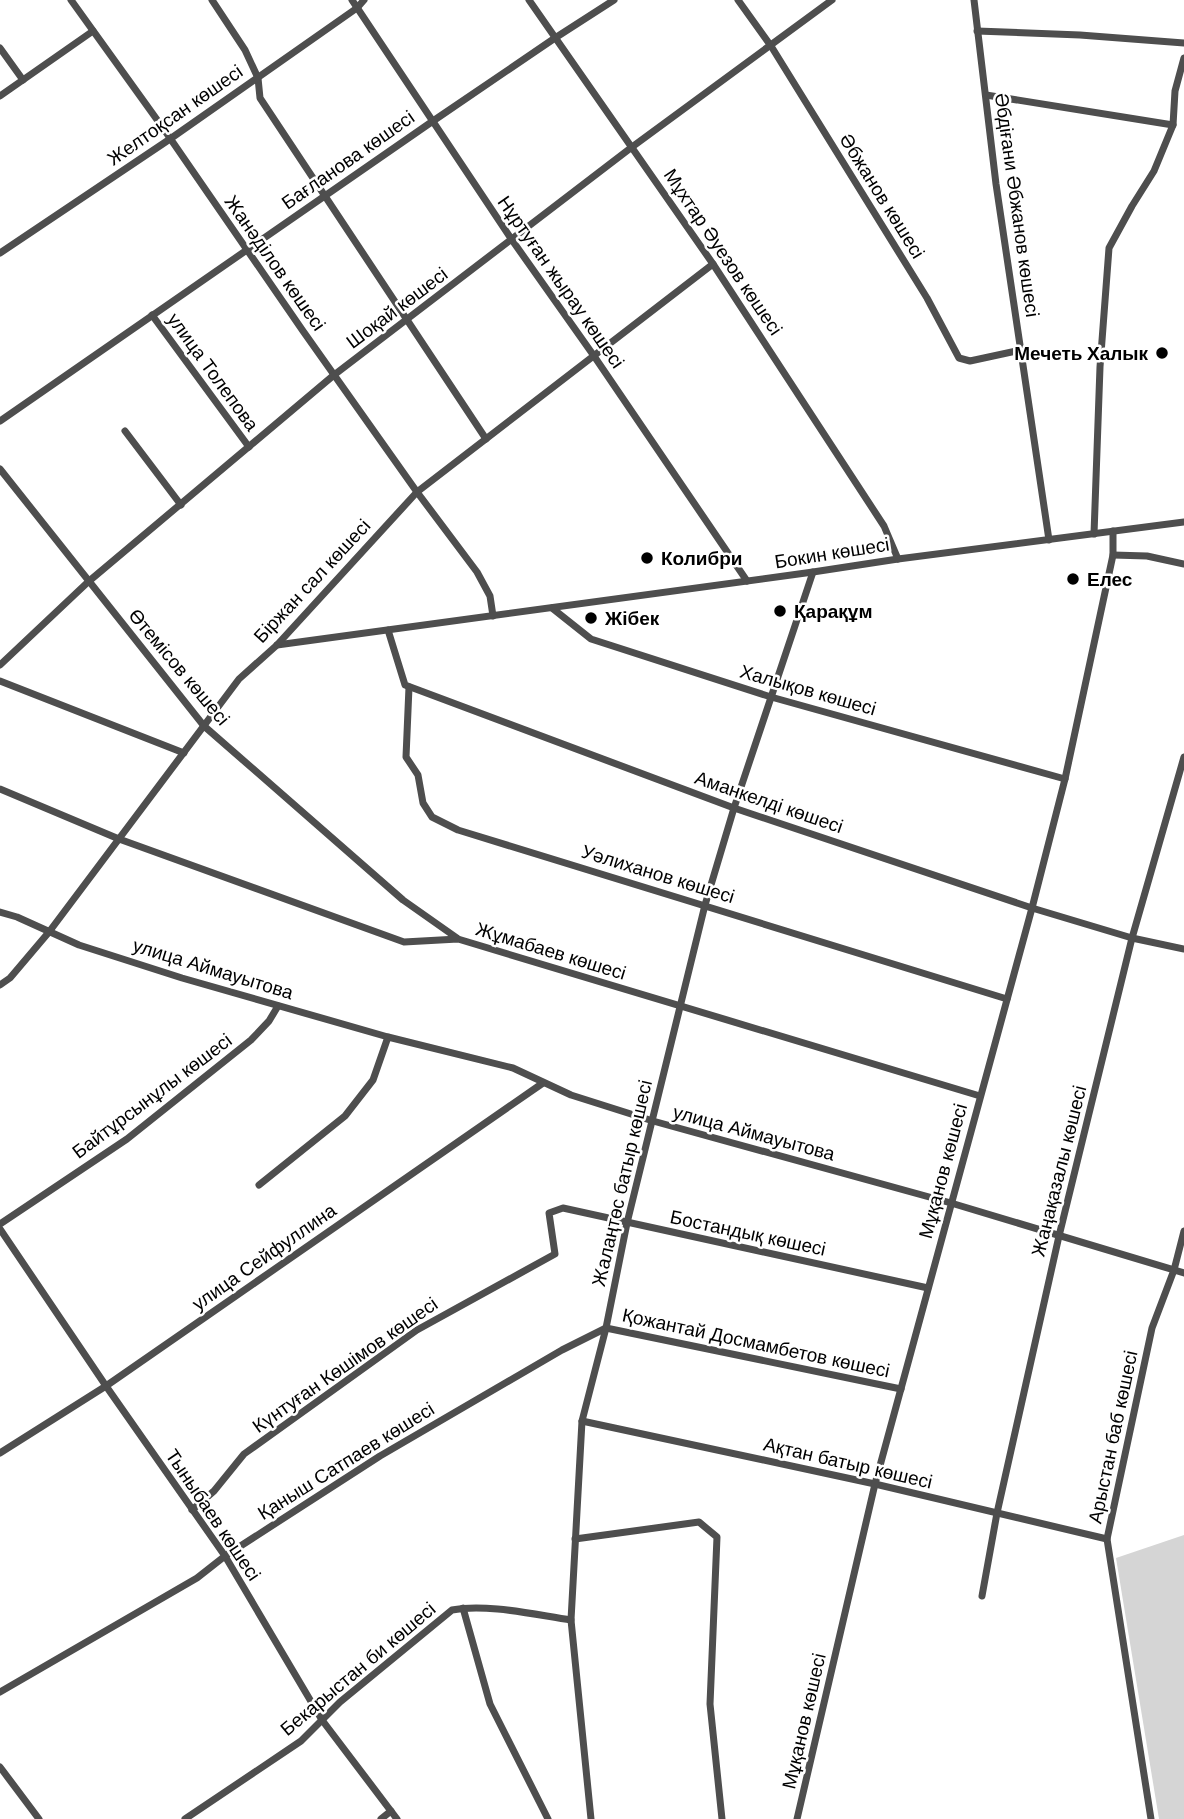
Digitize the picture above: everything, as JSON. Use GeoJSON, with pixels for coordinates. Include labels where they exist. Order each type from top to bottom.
{"type":"FeatureCollection","features":[{"type":"Feature","properties":{"kind":"street","name":"Жанәділов көшесі"},"geometry":{"type":"LineString","coordinates":[[71,0],[245,250],[477,572],[490,596],[494,616]]}},
{"type":"Feature","properties":{"kind":"street"},"geometry":{"type":"LineString","coordinates":[[212,0],[245,50],[257,78],[260,98],[486,439]]}},
{"type":"Feature","properties":{"kind":"street","name":"Нұртуған жырау көшесі"},"geometry":{"type":"LineString","coordinates":[[352,0],[512,240],[747,581]]}},
{"type":"Feature","properties":{"kind":"street","name":"Желтоқсан көшесі"},"geometry":{"type":"LineString","coordinates":[[0,253],[170,139],[365,0]]}},
{"type":"Feature","properties":{"kind":"street","name":"Мұхтар Әуезов көшесі"},"geometry":{"type":"LineString","coordinates":[[530,0],[713,264],[884,526],[898,559]]}},
{"type":"Feature","properties":{"kind":"street","name":"Бағланова көшесі"},"geometry":{"type":"LineString","coordinates":[[0,421],[433,121],[614,0]]}},
{"type":"Feature","properties":{"kind":"street","name":"Әбжанов көшесі"},"geometry":{"type":"LineString","coordinates":[[738,0],[771,46],[927,298],[959,358],[970,361],[1021,350]]}},
{"type":"Feature","properties":{"kind":"street","name":"Шоқай көшесі"},"geometry":{"type":"LineString","coordinates":[[0,665],[88,582],[334,375],[632,147],[832,0]]}},
{"type":"Feature","properties":{"kind":"street","name":"Әбдіғани Әбжанов көшесі"},"geometry":{"type":"LineString","coordinates":[[974,0],[996,184],[1049,540]]}},
{"type":"Feature","properties":{"kind":"street"},"geometry":{"type":"LineString","coordinates":[[0,96],[93,31]]}},
{"type":"Feature","properties":{"kind":"street"},"geometry":{"type":"LineString","coordinates":[[978,31],[1184,43]]}},
{"type":"Feature","properties":{"kind":"street"},"geometry":{"type":"LineString","coordinates":[[0,48],[23,80]]}},
{"type":"Feature","properties":{"kind":"street"},"geometry":{"type":"LineString","coordinates":[[1094,534],[1100,368],[1109,248],[1154,171],[1173,125],[1175,91],[1184,58]]}},
{"type":"Feature","properties":{"kind":"street"},"geometry":{"type":"LineString","coordinates":[[986,95],[1173,125]]}},
{"type":"Feature","properties":{"kind":"street","name":"Біржан сал көшесі"},"geometry":{"type":"LineString","coordinates":[[0,985],[10,978],[49,932],[239,679],[277,645],[417,492],[713,264]]}},
{"type":"Feature","properties":{"kind":"street","name":"улица Толепова"},"geometry":{"type":"LineString","coordinates":[[152,315],[249,447]]}},
{"type":"Feature","properties":{"kind":"street"},"geometry":{"type":"LineString","coordinates":[[125,431],[181,505]]}},
{"type":"Feature","properties":{"kind":"street","name":"Өтемісов көшесі"},"geometry":{"type":"LineString","coordinates":[[0,470],[204,726],[403,900],[458,939]]}},
{"type":"Feature","properties":{"kind":"street","name":"Бокин көшесі"},"geometry":{"type":"LineString","coordinates":[[277,645],[1184,522]]}},
{"type":"Feature","properties":{"kind":"street","name":"Мұқанов көшесі"},"geometry":{"type":"LineString","coordinates":[[797,1819],[875,1484],[1065,779],[1113,555],[1113,531]]}},
{"type":"Feature","properties":{"kind":"street"},"geometry":{"type":"LineString","coordinates":[[1113,555],[1147,556],[1184,564]]}},
{"type":"Feature","properties":{"kind":"street","name":"Жалаңтөс батыр көшесі"},"geometry":{"type":"LineString","coordinates":[[592,1819],[571,1620],[582,1421],[606,1328],[627,1223],[705,905],[734,808],[813,572]]}},
{"type":"Feature","properties":{"kind":"street","name":"Халықов көшесі"},"geometry":{"type":"LineString","coordinates":[[552,608],[591,639],[771,697],[1065,779]]}},
{"type":"Feature","properties":{"kind":"street"},"geometry":{"type":"LineString","coordinates":[[388,630],[405,685],[409,687]]}},
{"type":"Feature","properties":{"kind":"street"},"geometry":{"type":"LineString","coordinates":[[0,681],[184,753]]}},
{"type":"Feature","properties":{"kind":"street","name":"Аманкелді көшесі"},"geometry":{"type":"LineString","coordinates":[[409,687],[734,808],[1032,908],[1132,938],[1184,949]]}},
{"type":"Feature","properties":{"kind":"street","name":"Уәлиханов көшесі"},"geometry":{"type":"LineString","coordinates":[[409,687],[406,757],[418,775],[423,803],[432,817],[458,830],[1007,999]]}},
{"type":"Feature","properties":{"kind":"street","name":"Жаңақазалы көшесі"},"geometry":{"type":"LineString","coordinates":[[982,1596],[1059,1236],[1132,938],[1184,760]]}},
{"type":"Feature","properties":{"kind":"street","name":"Жұмабаев көшесі"},"geometry":{"type":"LineString","coordinates":[[0,789],[119,839],[404,942],[458,939],[980,1096]]}},
{"type":"Feature","properties":{"kind":"street","name":"улица Аймауытова"},"geometry":{"type":"LineString","coordinates":[[0,912],[79,945],[182,978],[388,1037],[513,1068],[570,1095],[653,1121],[951,1203],[1184,1273]]}},
{"type":"Feature","properties":{"kind":"street","name":"Байтұрсынұлы көшесі"},"geometry":{"type":"LineString","coordinates":[[0,1227],[127,1139],[251,1040],[269,1021],[278,1006]]}},
{"type":"Feature","properties":{"kind":"street"},"geometry":{"type":"LineString","coordinates":[[260,1185],[345,1116],[373,1080],[388,1037]]}},
{"type":"Feature","properties":{"kind":"street","name":"улица Сейфуллина"},"geometry":{"type":"LineString","coordinates":[[0,1453],[106,1386],[543,1083]]}},
{"type":"Feature","properties":{"kind":"street","name":"Бостандық көшесі"},"geometry":{"type":"LineString","coordinates":[[563,1208],[928,1288]]}},
{"type":"Feature","properties":{"kind":"street","name":"Күнтуған Көшімов көшесі"},"geometry":{"type":"LineString","coordinates":[[192,1510],[214,1491],[244,1454],[417,1330],[555,1254],[549,1213],[563,1208]]}},
{"type":"Feature","properties":{"kind":"street","name":"Тыныбаев көшесі"},"geometry":{"type":"LineString","coordinates":[[0,1227],[106,1386],[225,1556],[322,1720],[397,1819]]}},
{"type":"Feature","properties":{"kind":"street","name":"Арыстан баб көшесі"},"geometry":{"type":"LineString","coordinates":[[1151,1819],[1107,1539],[1152,1328],[1174,1270],[1184,1231]]}},
{"type":"Feature","properties":{"kind":"street","name":"Қожантай Досмамбетов көшесі"},"geometry":{"type":"LineString","coordinates":[[606,1328],[901,1389]]}},
{"type":"Feature","properties":{"kind":"street","name":"Қаныш Сатпаев көшесі"},"geometry":{"type":"LineString","coordinates":[[0,1692],[197,1578],[225,1556],[380,1456],[562,1350],[606,1328]]}},
{"type":"Feature","properties":{"kind":"street","name":"Ақтан батыр көшесі"},"geometry":{"type":"LineString","coordinates":[[582,1421],[875,1484],[1107,1539]]}},
{"type":"Feature","properties":{"kind":"street"},"geometry":{"type":"LineString","coordinates":[[575,1539],[699,1522],[717,1537],[710,1704],[722,1819]]}},
{"type":"Feature","properties":{"kind":"street"},"geometry":{"type":"LineString","coordinates":[[463,1608],[489,1704],[548,1819]]}},
{"type":"Feature","properties":{"kind":"street","name":"Бекарыстан би көшесі"},"geometry":{"type":"LineString","coordinates":[[185,1819],[301,1741],[340,1703],[452,1610],[507,1610],[571,1620]]}},
{"type":"Feature","properties":{"kind":"street"},"geometry":{"type":"LineString","coordinates":[[0,1767],[39,1819]]}},
{"type":"Feature","properties":{"kind":"street"},"geometry":{"type":"LineString","coordinates":[[381,1819],[391,1811]]}},
{"type":"Feature","properties":{"kind":"shaded area"},"geometry":{"type":"Polygon","coordinates":[[[1184,1535],[1184,1819],[1159,1819],[1116,1558],[1184,1535]]]}},
{"type":"Feature","properties":{"kind":"place","name":"Мечеть Халык"},"geometry":{"type":"Point","coordinates":[1162,353]}},
{"type":"Feature","properties":{"kind":"place","name":"Колибри"},"geometry":{"type":"Point","coordinates":[647,558]}},
{"type":"Feature","properties":{"kind":"place","name":"Елес"},"geometry":{"type":"Point","coordinates":[1073,579]}},
{"type":"Feature","properties":{"kind":"place","name":"Қарақұм"},"geometry":{"type":"Point","coordinates":[780,611]}},
{"type":"Feature","properties":{"kind":"place","name":"Жібек"},"geometry":{"type":"Point","coordinates":[591,618]}}]}
